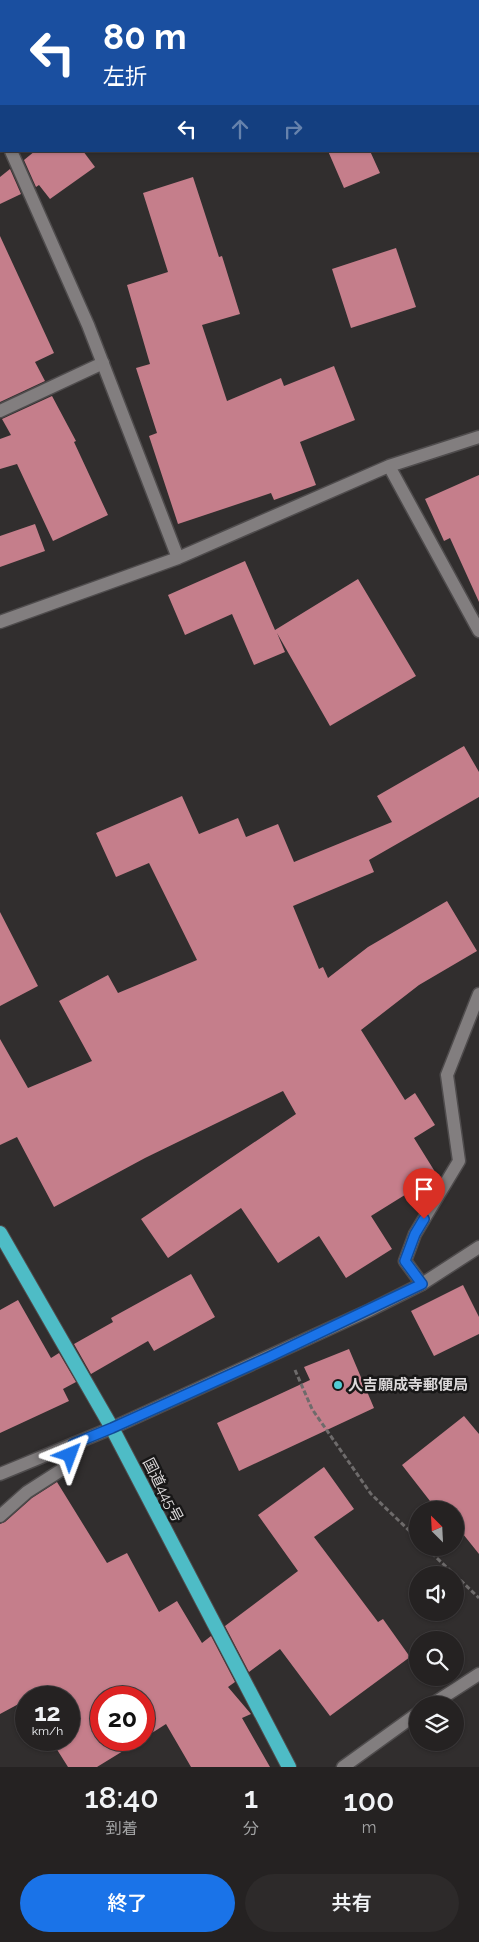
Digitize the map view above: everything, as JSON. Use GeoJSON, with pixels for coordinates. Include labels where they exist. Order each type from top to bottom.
{"type":"FeatureCollection","features":[{"type":"Feature","properties":{"kind":"highway","name":"国道445号"},"geometry":{"type":"LineString","coordinates":[[0,1233],[112,1428],[289,1767]]}},
{"type":"Feature","properties":{"kind":"street"},"geometry":{"type":"LineString","coordinates":[[12,152],[103,363],[178,558]]}},
{"type":"Feature","properties":{"kind":"street"},"geometry":{"type":"LineString","coordinates":[[0,411],[103,363]]}},
{"type":"Feature","properties":{"kind":"street"},"geometry":{"type":"LineString","coordinates":[[0,622],[178,558],[389,466],[479,437]]}},
{"type":"Feature","properties":{"kind":"street"},"geometry":{"type":"LineString","coordinates":[[389,466],[479,631]]}},
{"type":"Feature","properties":{"kind":"street"},"geometry":{"type":"LineString","coordinates":[[422,1284],[405,1261],[415,1234],[459,1161],[447,1075],[479,994]]}},
{"type":"Feature","properties":{"kind":"street"},"geometry":{"type":"LineString","coordinates":[[0,1474],[112,1428],[286,1349],[422,1284],[479,1247]]}},
{"type":"Feature","properties":{"kind":"street"},"geometry":{"type":"LineString","coordinates":[[0,1516],[27,1492],[66,1467],[73,1444]]}},
{"type":"Feature","properties":{"kind":"street"},"geometry":{"type":"LineString","coordinates":[[445,1696],[479,1674]]}},
{"type":"Feature","properties":{"kind":"street"},"geometry":{"type":"LineString","coordinates":[[343,1767],[409,1719]]}},
{"type":"Feature","properties":{"kind":"path"},"geometry":{"type":"LineString","coordinates":[[286,1349],[312,1409],[371,1494],[409,1530]]}},
{"type":"Feature","properties":{"kind":"path"},"geometry":{"type":"LineString","coordinates":[[435,1556],[445,1566]]}},
{"type":"Feature","properties":{"kind":"path"},"geometry":{"type":"LineString","coordinates":[[464,1584],[479,1598]]}},
{"type":"Feature","properties":{"kind":"building"},"geometry":{"type":"Polygon","coordinates":[[[34,152],[84,152],[95,167],[50,199],[39,185],[36,187],[24,160],[34,152]]]}},
{"type":"Feature","properties":{"kind":"building"},"geometry":{"type":"Polygon","coordinates":[[[328,152],[370,152],[380,173],[344,188],[328,152]]]}},
{"type":"Feature","properties":{"kind":"building"},"geometry":{"type":"Polygon","coordinates":[[[10,169],[21,194],[0,204],[0,177],[10,169]]]}},
{"type":"Feature","properties":{"kind":"building"},"geometry":{"type":"Polygon","coordinates":[[[193,177],[219,257],[222,256],[240,314],[202,325],[227,401],[281,378],[284,386],[334,366],[355,420],[300,442],[316,485],[274,500],[271,493],[178,524],[149,436],[157,433],[136,368],[150,364],[127,285],[168,272],[143,193],[193,177]]]}},
{"type":"Feature","properties":{"kind":"building"},"geometry":{"type":"Polygon","coordinates":[[[0,236],[54,353],[35,362],[45,381],[0,402],[0,236]]]}},
{"type":"Feature","properties":{"kind":"building"},"geometry":{"type":"Polygon","coordinates":[[[396,248],[416,307],[351,328],[332,269],[396,248]]]}},
{"type":"Feature","properties":{"kind":"building"},"geometry":{"type":"Polygon","coordinates":[[[52,396],[76,441],[74,442],[108,515],[53,541],[17,464],[0,469],[0,439],[11,435],[2,419],[52,396]]]}},
{"type":"Feature","properties":{"kind":"building"},"geometry":{"type":"Polygon","coordinates":[[[479,475],[479,602],[450,538],[444,541],[425,499],[479,475]]]}},
{"type":"Feature","properties":{"kind":"building"},"geometry":{"type":"Polygon","coordinates":[[[35,524],[45,551],[0,567],[0,536],[35,524]]]}},
{"type":"Feature","properties":{"kind":"building"},"geometry":{"type":"Polygon","coordinates":[[[245,561],[275,630],[358,579],[416,676],[330,726],[277,633],[285,652],[254,665],[232,614],[185,635],[168,595],[245,561]]]}},
{"type":"Feature","properties":{"kind":"building"},"geometry":{"type":"Polygon","coordinates":[[[464,746],[479,772],[479,797],[369,860],[374,872],[293,906],[319,969],[323,967],[328,978],[368,947],[447,901],[477,951],[419,985],[361,1030],[405,1100],[415,1093],[435,1125],[414,1138],[437,1175],[371,1216],[392,1249],[346,1278],[319,1236],[278,1263],[241,1208],[168,1258],[141,1219],[296,1114],[283,1091],[145,1158],[54,1207],[17,1137],[0,1145],[0,1039],[28,1088],[92,1061],[59,1001],[108,975],[118,993],[197,960],[149,863],[116,877],[96,833],[182,796],[199,834],[238,818],[246,837],[278,824],[294,862],[392,822],[377,796],[464,746]]]}},
{"type":"Feature","properties":{"kind":"building"},"geometry":{"type":"Polygon","coordinates":[[[0,912],[38,986],[0,1006],[0,912]]]}},
{"type":"Feature","properties":{"kind":"building"},"geometry":{"type":"Polygon","coordinates":[[[191,1274],[215,1317],[154,1351],[148,1341],[91,1374],[74,1344],[113,1322],[111,1318],[191,1274]]]}},
{"type":"Feature","properties":{"kind":"building"},"geometry":{"type":"Polygon","coordinates":[[[463,1285],[479,1317],[479,1334],[434,1356],[411,1311],[463,1285]]]}},
{"type":"Feature","properties":{"kind":"building"},"geometry":{"type":"Polygon","coordinates":[[[18,1300],[51,1358],[59,1353],[76,1382],[63,1389],[69,1401],[0,1433],[0,1310],[18,1300]]]}},
{"type":"Feature","properties":{"kind":"building"},"geometry":{"type":"Polygon","coordinates":[[[349,1349],[374,1408],[239,1471],[217,1423],[310,1380],[304,1367],[349,1349]]]}},
{"type":"Feature","properties":{"kind":"building"},"geometry":{"type":"Polygon","coordinates":[[[464,1416],[479,1434],[479,1554],[464,1535],[464,1501],[430,1501],[402,1465],[464,1416]]]}},
{"type":"Feature","properties":{"kind":"building"},"geometry":{"type":"Polygon","coordinates":[[[324,1467],[354,1509],[314,1537],[378,1622],[383,1619],[409,1656],[409,1658],[330,1716],[280,1649],[249,1672],[225,1626],[298,1571],[258,1515],[324,1467]]]}},
{"type":"Feature","properties":{"kind":"building"},"geometry":{"type":"Polygon","coordinates":[[[57,1482],[107,1563],[127,1553],[159,1612],[177,1601],[202,1643],[211,1636],[235,1682],[228,1687],[251,1714],[242,1718],[270,1767],[191,1767],[166,1724],[155,1731],[155,1686],[90,1686],[90,1751],[123,1751],[97,1767],[68,1767],[58,1751],[80,1751],[80,1686],[15,1686],[15,1706],[0,1714],[0,1524],[5,1522],[32,1498],[57,1482]]]}},
{"type":"Feature","properties":{"kind":"place","name":"人吉願成寺郵便局"},"geometry":{"type":"Point","coordinates":[338,1385]}},
{"type":"Feature","properties":{"kind":"route"},"geometry":{"type":"LineString","coordinates":[[70,1455],[73,1444],[269,1357],[422,1284],[405,1261],[415,1234],[424,1219]]}}]}
